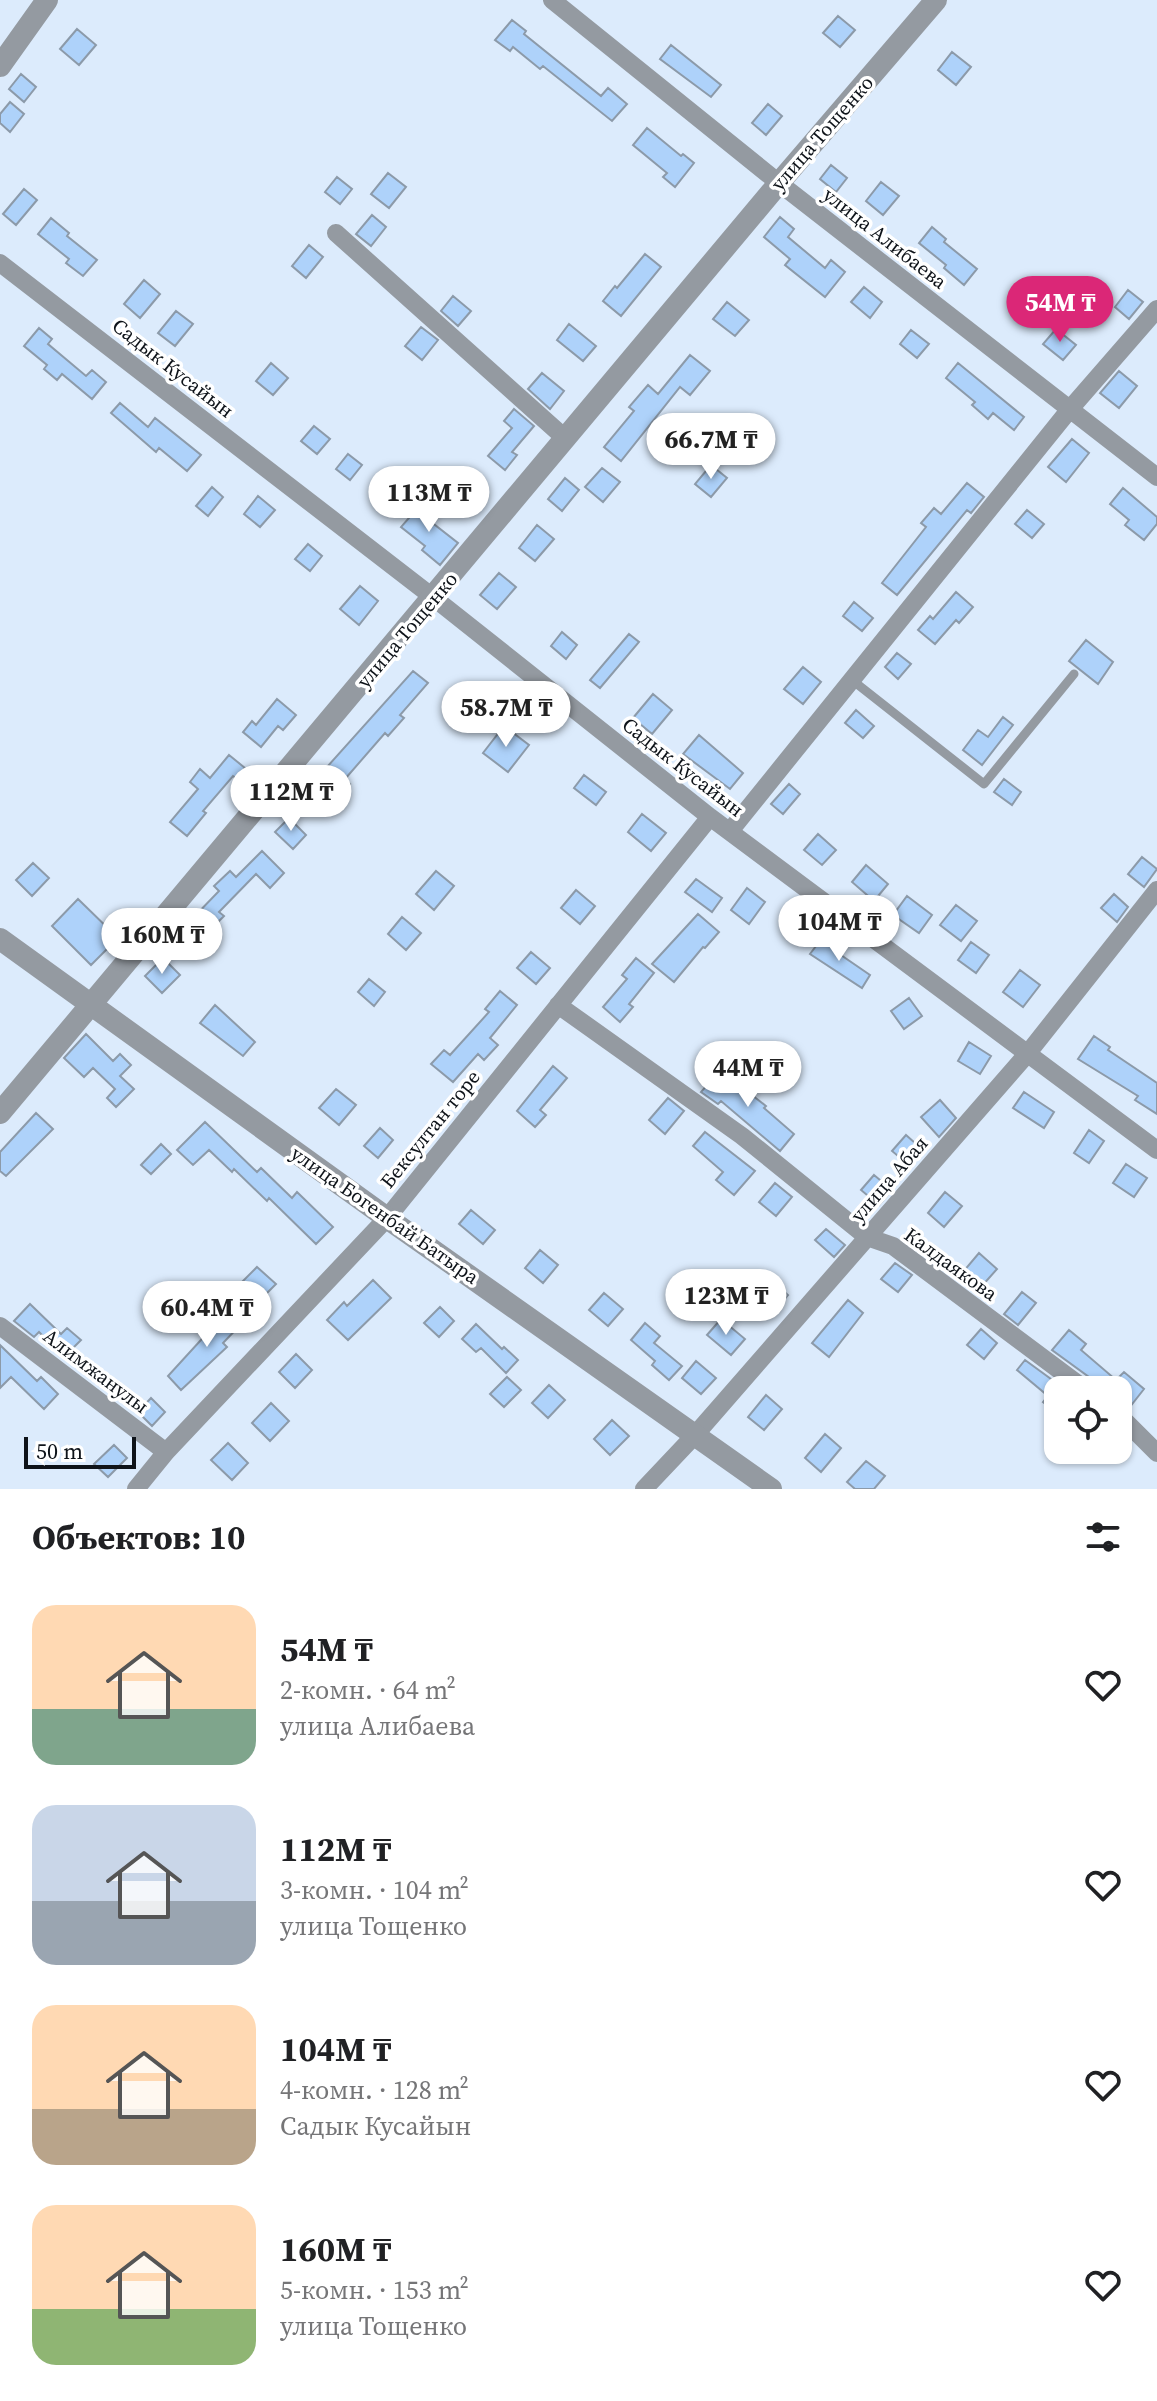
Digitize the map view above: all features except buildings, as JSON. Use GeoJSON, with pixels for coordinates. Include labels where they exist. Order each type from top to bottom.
{"type":"FeatureCollection","features":[{"type":"Feature","properties":{"kind":"street"},"geometry":{"type":"LineString","coordinates":[[0,66],[47,0]]}},
{"type":"Feature","properties":{"kind":"street","name":"улица Алибаева"},"geometry":{"type":"LineString","coordinates":[[552,0],[779,183],[1157,477]]}},
{"type":"Feature","properties":{"kind":"street","name":"улица Тощенко"},"geometry":{"type":"LineString","coordinates":[[0,1113],[936,0]]}},
{"type":"Feature","properties":{"kind":"street"},"geometry":{"type":"LineString","coordinates":[[336,233],[566,439]]}},
{"type":"Feature","properties":{"kind":"street","name":"Садык Кусайын"},"geometry":{"type":"LineString","coordinates":[[0,263],[434,598],[710,817],[1157,1150]]}},
{"type":"Feature","properties":{"kind":"street"},"geometry":{"type":"LineString","coordinates":[[730,831],[1070,409],[1157,309]]}},
{"type":"Feature","properties":{"kind":"street","name":"Бексултан торе"},"geometry":{"type":"LineString","coordinates":[[136,1489],[166,1452],[387,1218],[710,817]]}},
{"type":"Feature","properties":{"kind":"street","name":"улица Абая"},"geometry":{"type":"LineString","coordinates":[[644,1489],[695,1435],[1028,1053],[1157,890]]}},
{"type":"Feature","properties":{"kind":"street","name":"улица Богенбай Батыра"},"geometry":{"type":"LineString","coordinates":[[0,939],[771,1489]]}},
{"type":"Feature","properties":{"kind":"street","name":"Калдаякова"},"geometry":{"type":"LineString","coordinates":[[558,1005],[742,1136],[867,1237],[893,1246],[1067,1376]]}},
{"type":"Feature","properties":{"kind":"street","name":"Алимжанулы"},"geometry":{"type":"LineString","coordinates":[[0,1326],[166,1452]]}},
{"type":"Feature","properties":{"kind":"street"},"geometry":{"type":"LineString","coordinates":[[1132,1428],[1157,1453]]}},
{"type":"Feature","properties":{"kind":"lane"},"geometry":{"type":"LineString","coordinates":[[852,680],[984,784],[1074,674]]}}]}
